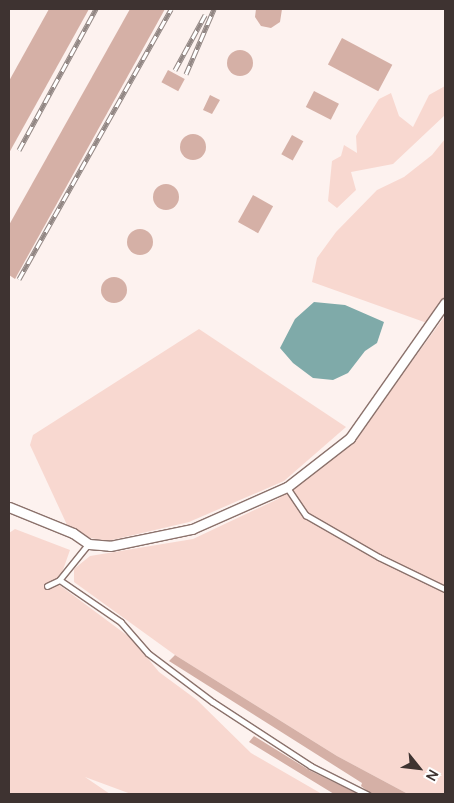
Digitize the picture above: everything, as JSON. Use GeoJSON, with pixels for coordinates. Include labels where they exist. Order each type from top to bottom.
{"type":"FeatureCollection","features":[{"type":"Feature","properties":{"kind":"street"},"geometry":{"type":"LineString","coordinates":[[9,507],[72,533],[89,544],[110,546],[192,529],[287,487],[350,438],[445,303]]}},
{"type":"Feature","properties":{"kind":"lane"},"geometry":{"type":"LineString","coordinates":[[287,487],[306,515],[379,557],[445,589]]}},
{"type":"Feature","properties":{"kind":"lane"},"geometry":{"type":"LineString","coordinates":[[47,586],[60,580],[89,544]]}},
{"type":"Feature","properties":{"kind":"lane"},"geometry":{"type":"LineString","coordinates":[[60,580],[121,622],[148,653],[213,702],[311,766],[367,794]]}},
{"type":"Feature","properties":{"kind":"shaded area"},"geometry":{"type":"Polygon","coordinates":[[[445,86],[445,115],[393,164],[351,172],[356,190],[337,208],[328,201],[332,161],[341,156],[344,145],[357,153],[356,136],[379,99],[391,93],[399,116],[413,127],[429,95],[445,86]]]}},
{"type":"Feature","properties":{"kind":"shaded area"},"geometry":{"type":"Polygon","coordinates":[[[445,139],[445,299],[427,323],[312,282],[317,258],[336,232],[377,190],[404,177],[432,155],[445,139]]]}},
{"type":"Feature","properties":{"kind":"shaded area"},"geometry":{"type":"Polygon","coordinates":[[[445,316],[445,794],[408,794],[337,756],[175,655],[74,582],[74,569],[90,556],[193,539],[278,499],[355,439],[445,316]]]}},
{"type":"Feature","properties":{"kind":"shaded area"},"geometry":{"type":"Polygon","coordinates":[[[199,329],[346,427],[284,481],[189,522],[108,541],[90,538],[68,527],[30,445],[33,435],[199,329]]]}},
{"type":"Feature","properties":{"kind":"shaded area"},"geometry":{"type":"Polygon","coordinates":[[[15,529],[70,550],[58,584],[132,639],[159,672],[197,700],[251,753],[322,794],[131,794],[85,777],[110,794],[9,794],[9,533],[15,529]]]}},
{"type":"Feature","properties":{"kind":"water"},"geometry":{"type":"Polygon","coordinates":[[[314,302],[345,305],[384,322],[377,343],[365,351],[348,373],[333,380],[313,378],[293,363],[280,348],[295,319],[314,302]]]}},
{"type":"Feature","properties":{"kind":"building"},"geometry":{"type":"Polygon","coordinates":[[[49,9],[89,9],[9,153],[9,81],[49,9]]]}},
{"type":"Feature","properties":{"kind":"building"},"geometry":{"type":"Polygon","coordinates":[[[130,9],[165,9],[15,279],[9,275],[9,225],[130,9]]]}},
{"type":"Feature","properties":{"kind":"building"},"geometry":{"type":"Polygon","coordinates":[[[256,9],[282,9],[280,22],[271,28],[261,26],[255,17],[256,9]]]}},
{"type":"Feature","properties":{"kind":"building"},"geometry":{"type":"Polygon","coordinates":[[[342,38],[392,65],[378,91],[328,64],[342,38]]]}},
{"type":"Feature","properties":{"kind":"building"},"geometry":{"type":"Polygon","coordinates":[[[240,50],[249,54],[253,63],[249,72],[240,76],[231,72],[227,63],[231,54],[240,50]]]}},
{"type":"Feature","properties":{"kind":"building"},"geometry":{"type":"Polygon","coordinates":[[[168,70],[185,79],[178,91],[161,82],[168,70]]]}},
{"type":"Feature","properties":{"kind":"building"},"geometry":{"type":"Polygon","coordinates":[[[314,91],[339,104],[331,120],[306,107],[314,91]]]}},
{"type":"Feature","properties":{"kind":"building"},"geometry":{"type":"Polygon","coordinates":[[[210,95],[220,100],[212,114],[203,110],[210,95]]]}},
{"type":"Feature","properties":{"kind":"building"},"geometry":{"type":"Polygon","coordinates":[[[193,134],[202,138],[206,147],[202,156],[193,160],[184,156],[180,147],[184,138],[193,134]]]}},
{"type":"Feature","properties":{"kind":"building"},"geometry":{"type":"Polygon","coordinates":[[[292,135],[303,141],[293,161],[281,154],[292,135]]]}},
{"type":"Feature","properties":{"kind":"building"},"geometry":{"type":"Polygon","coordinates":[[[166,184],[175,188],[179,197],[175,206],[166,210],[157,206],[153,197],[157,188],[166,184]]]}},
{"type":"Feature","properties":{"kind":"building"},"geometry":{"type":"Polygon","coordinates":[[[253,195],[273,206],[258,233],[238,222],[253,195]]]}},
{"type":"Feature","properties":{"kind":"building"},"geometry":{"type":"Polygon","coordinates":[[[140,229],[149,233],[153,242],[149,251],[140,255],[131,251],[127,242],[131,233],[140,229]]]}},
{"type":"Feature","properties":{"kind":"building"},"geometry":{"type":"Polygon","coordinates":[[[114,277],[123,281],[127,290],[123,299],[114,303],[105,299],[101,290],[105,281],[114,277]]]}},
{"type":"Feature","properties":{"kind":"building"},"geometry":{"type":"Polygon","coordinates":[[[175,655],[337,756],[408,794],[371,794],[361,786],[362,783],[169,661],[175,655]]]}},
{"type":"Feature","properties":{"kind":"building"},"geometry":{"type":"Polygon","coordinates":[[[254,736],[309,770],[358,794],[334,794],[249,742],[254,736]]]}},
{"type":"Feature","properties":{"kind":"railway"},"geometry":{"type":"LineString","coordinates":[[19,150],[96,9]]}},
{"type":"Feature","properties":{"kind":"railway"},"geometry":{"type":"LineString","coordinates":[[19,279],[171,9]]}},
{"type":"Feature","properties":{"kind":"railway"},"geometry":{"type":"LineString","coordinates":[[186,74],[214,9]]}},
{"type":"Feature","properties":{"kind":"railway"},"geometry":{"type":"LineString","coordinates":[[175,70],[205,15]]}}]}
